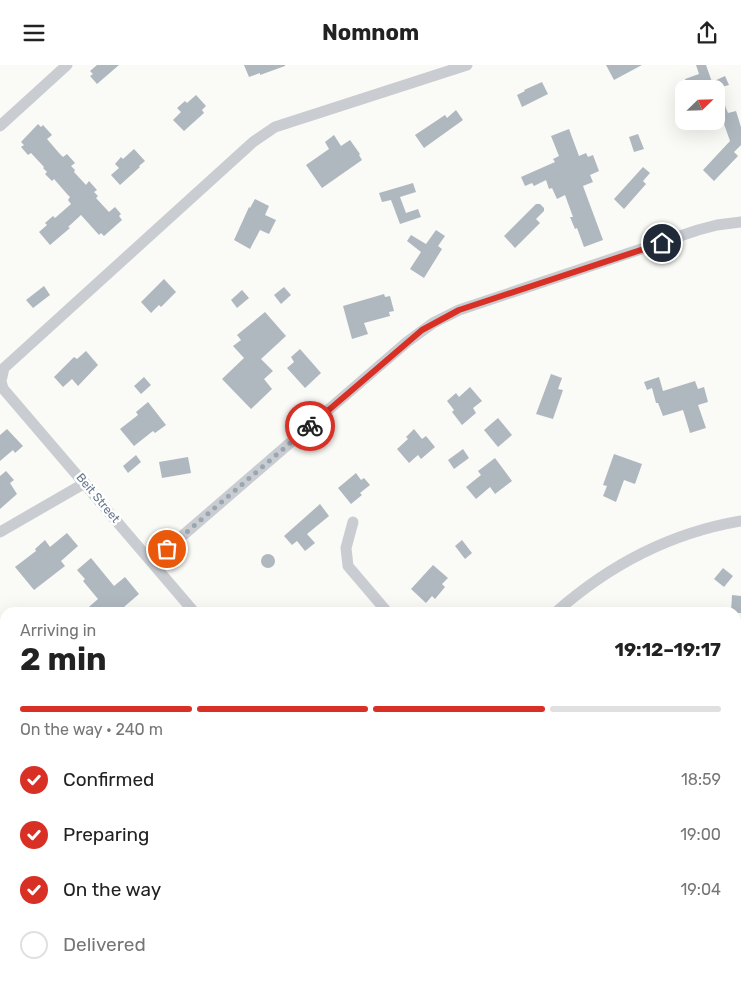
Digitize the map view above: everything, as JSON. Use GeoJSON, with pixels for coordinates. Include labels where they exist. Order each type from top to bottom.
{"type":"FeatureCollection","features":[{"type":"Feature","properties":{"kind":"street"},"geometry":{"type":"LineString","coordinates":[[0,126],[67,65]]}},
{"type":"Feature","properties":{"kind":"street"},"geometry":{"type":"LineString","coordinates":[[2,387],[1,381],[4,368],[253,142],[275,127],[467,65]]}},
{"type":"Feature","properties":{"kind":"street"},"geometry":{"type":"LineString","coordinates":[[152,562],[432,323],[459,310],[698,230],[741,222]]}},
{"type":"Feature","properties":{"kind":"street","name":"Beit Street"},"geometry":{"type":"LineString","coordinates":[[2,387],[86,483],[190,607]]}},
{"type":"Feature","properties":{"kind":"street"},"geometry":{"type":"LineString","coordinates":[[0,533],[86,483]]}},
{"type":"Feature","properties":{"kind":"street"},"geometry":{"type":"LineString","coordinates":[[564,607],[608,571],[639,554],[685,534],[741,521]]}},
{"type":"Feature","properties":{"kind":"street"},"geometry":{"type":"LineString","coordinates":[[353,522],[346,548],[348,566],[383,607]]}},
{"type":"Feature","properties":{"kind":"building"},"geometry":{"type":"Polygon","coordinates":[[[97,65],[119,65],[97,84],[90,76],[93,74],[90,71],[97,65]]]}},
{"type":"Feature","properties":{"kind":"building"},"geometry":{"type":"Polygon","coordinates":[[[244,65],[285,65],[285,66],[249,77],[244,65]]]}},
{"type":"Feature","properties":{"kind":"building"},"geometry":{"type":"Polygon","coordinates":[[[606,65],[642,65],[614,80],[606,65]]]}},
{"type":"Feature","properties":{"kind":"building"},"geometry":{"type":"Polygon","coordinates":[[[696,65],[706,65],[711,80],[685,80],[685,79],[699,74],[696,65]]]}},
{"type":"Feature","properties":{"kind":"building"},"geometry":{"type":"Polygon","coordinates":[[[725,76],[729,85],[725,86],[725,80],[716,80],[725,76]]]}},
{"type":"Feature","properties":{"kind":"building"},"geometry":{"type":"Polygon","coordinates":[[[542,82],[548,94],[522,107],[517,95],[542,82]]]}},
{"type":"Feature","properties":{"kind":"building"},"geometry":{"type":"Polygon","coordinates":[[[196,95],[206,106],[202,110],[204,113],[184,131],[173,120],[181,112],[177,108],[185,101],[187,103],[196,95]]]}},
{"type":"Feature","properties":{"kind":"building"},"geometry":{"type":"Polygon","coordinates":[[[725,106],[728,113],[736,111],[741,127],[741,145],[734,152],[738,156],[714,181],[703,170],[730,141],[725,127],[725,106]]]}},
{"type":"Feature","properties":{"kind":"building"},"geometry":{"type":"Polygon","coordinates":[[[456,110],[463,120],[424,148],[415,135],[445,115],[447,118],[456,110]]]}},
{"type":"Feature","properties":{"kind":"building"},"geometry":{"type":"Polygon","coordinates":[[[38,124],[41,127],[43,125],[52,135],[47,139],[59,153],[63,157],[67,154],[75,163],[71,166],[75,170],[74,172],[86,185],[89,181],[97,190],[94,192],[98,196],[96,198],[109,212],[115,207],[121,214],[119,216],[122,220],[104,236],[101,233],[99,235],[81,215],[68,227],[70,228],[50,245],[39,232],[53,216],[55,218],[71,204],[68,200],[70,197],[54,179],[52,181],[45,174],[47,172],[44,167],[31,153],[28,155],[21,147],[24,145],[21,142],[38,124]]]}},
{"type":"Feature","properties":{"kind":"building"},"geometry":{"type":"Polygon","coordinates":[[[569,129],[579,156],[586,153],[588,157],[593,155],[599,171],[590,175],[593,182],[583,186],[603,240],[584,247],[577,228],[575,229],[570,217],[573,217],[565,195],[557,199],[552,188],[549,189],[546,180],[534,186],[532,183],[525,186],[521,177],[555,162],[553,159],[559,156],[551,136],[569,129]]]}},
{"type":"Feature","properties":{"kind":"building"},"geometry":{"type":"Polygon","coordinates":[[[638,134],[644,149],[634,152],[629,137],[638,134]]]}},
{"type":"Feature","properties":{"kind":"building"},"geometry":{"type":"Polygon","coordinates":[[[334,135],[341,146],[350,140],[362,160],[322,188],[306,165],[329,149],[325,142],[334,135]]]}},
{"type":"Feature","properties":{"kind":"building"},"geometry":{"type":"Polygon","coordinates":[[[134,149],[145,161],[120,185],[111,175],[119,168],[115,164],[121,157],[123,159],[134,149]]]}},
{"type":"Feature","properties":{"kind":"building"},"geometry":{"type":"Polygon","coordinates":[[[643,167],[650,173],[643,181],[646,184],[624,209],[614,199],[643,167]]]}},
{"type":"Feature","properties":{"kind":"building"},"geometry":{"type":"Polygon","coordinates":[[[413,183],[416,192],[400,197],[406,213],[418,209],[421,217],[400,224],[391,200],[382,202],[379,193],[413,183]]]}},
{"type":"Feature","properties":{"kind":"building"},"geometry":{"type":"Polygon","coordinates":[[[255,199],[269,206],[265,215],[276,220],[269,234],[260,230],[250,249],[234,240],[249,207],[255,199]]]}},
{"type":"Feature","properties":{"kind":"building"},"geometry":{"type":"Polygon","coordinates":[[[536,204],[540,204],[544,208],[544,211],[536,219],[540,223],[515,248],[504,236],[536,204]]]}},
{"type":"Feature","properties":{"kind":"building"},"geometry":{"type":"Polygon","coordinates":[[[436,230],[445,236],[438,246],[442,249],[424,278],[410,269],[421,252],[407,241],[411,235],[426,244],[436,230]]]}},
{"type":"Feature","properties":{"kind":"building"},"geometry":{"type":"Polygon","coordinates":[[[164,279],[176,292],[161,307],[159,305],[151,313],[141,302],[164,279]]]}},
{"type":"Feature","properties":{"kind":"building"},"geometry":{"type":"Polygon","coordinates":[[[44,286],[50,295],[33,308],[26,300],[44,286]]]}},
{"type":"Feature","properties":{"kind":"building"},"geometry":{"type":"Polygon","coordinates":[[[284,287],[291,295],[281,304],[274,295],[284,287]]]}},
{"type":"Feature","properties":{"kind":"building"},"geometry":{"type":"Polygon","coordinates":[[[242,290],[249,298],[237,308],[231,300],[242,290]]]}},
{"type":"Feature","properties":{"kind":"building"},"geometry":{"type":"Polygon","coordinates":[[[384,294],[385,297],[390,296],[394,311],[389,312],[390,316],[364,323],[368,334],[352,339],[343,306],[384,294]]]}},
{"type":"Feature","properties":{"kind":"building"},"geometry":{"type":"Polygon","coordinates":[[[265,312],[286,336],[261,359],[273,371],[264,379],[272,389],[251,409],[222,379],[244,358],[233,346],[241,340],[237,335],[265,312]]]}},
{"type":"Feature","properties":{"kind":"building"},"geometry":{"type":"Polygon","coordinates":[[[300,349],[321,373],[305,388],[287,368],[294,362],[291,357],[300,349]]]}},
{"type":"Feature","properties":{"kind":"building"},"geometry":{"type":"Polygon","coordinates":[[[86,351],[98,365],[78,386],[72,379],[63,387],[54,377],[74,357],[77,359],[86,351]]]}},
{"type":"Feature","properties":{"kind":"building"},"geometry":{"type":"Polygon","coordinates":[[[551,374],[562,378],[558,389],[563,390],[553,419],[536,414],[551,374]]]}},
{"type":"Feature","properties":{"kind":"building"},"geometry":{"type":"Polygon","coordinates":[[[144,377],[151,385],[141,394],[134,386],[144,377]]]}},
{"type":"Feature","properties":{"kind":"building"},"geometry":{"type":"Polygon","coordinates":[[[659,377],[663,391],[695,381],[698,389],[704,387],[708,402],[698,405],[706,428],[690,433],[683,410],[663,416],[658,403],[656,403],[652,388],[647,390],[644,382],[659,377]]]}},
{"type":"Feature","properties":{"kind":"building"},"geometry":{"type":"Polygon","coordinates":[[[470,387],[482,401],[473,408],[476,413],[462,425],[452,412],[454,410],[447,401],[456,393],[459,397],[470,387]]]}},
{"type":"Feature","properties":{"kind":"building"},"geometry":{"type":"Polygon","coordinates":[[[148,402],[166,425],[155,433],[153,431],[134,446],[120,429],[138,415],[136,412],[148,402]]]}},
{"type":"Feature","properties":{"kind":"building"},"geometry":{"type":"Polygon","coordinates":[[[498,418],[512,435],[498,447],[484,430],[498,418]]]}},
{"type":"Feature","properties":{"kind":"building"},"geometry":{"type":"Polygon","coordinates":[[[7,429],[23,446],[15,453],[13,450],[0,461],[0,435],[7,429]]]}},
{"type":"Feature","properties":{"kind":"building"},"geometry":{"type":"Polygon","coordinates":[[[414,429],[422,439],[426,436],[435,447],[421,459],[418,455],[409,463],[397,449],[408,439],[406,437],[414,429]]]}},
{"type":"Feature","properties":{"kind":"building"},"geometry":{"type":"Polygon","coordinates":[[[463,449],[469,458],[454,469],[448,460],[463,449]]]}},
{"type":"Feature","properties":{"kind":"building"},"geometry":{"type":"Polygon","coordinates":[[[614,454],[642,464],[635,484],[624,480],[616,502],[603,496],[607,486],[603,485],[614,454]]]}},
{"type":"Feature","properties":{"kind":"building"},"geometry":{"type":"Polygon","coordinates":[[[136,455],[141,462],[128,473],[123,466],[136,455]]]}},
{"type":"Feature","properties":{"kind":"building"},"geometry":{"type":"Polygon","coordinates":[[[188,457],[191,473],[162,478],[159,462],[188,457]]]}},
{"type":"Feature","properties":{"kind":"building"},"geometry":{"type":"Polygon","coordinates":[[[495,458],[512,481],[495,494],[490,487],[476,499],[466,487],[481,475],[478,471],[495,458]]]}},
{"type":"Feature","properties":{"kind":"building"},"geometry":{"type":"Polygon","coordinates":[[[6,471],[14,480],[10,483],[17,494],[0,509],[0,476],[6,471]]]}},
{"type":"Feature","properties":{"kind":"building"},"geometry":{"type":"Polygon","coordinates":[[[356,473],[361,480],[364,478],[370,485],[351,504],[338,488],[356,473]]]}},
{"type":"Feature","properties":{"kind":"building"},"geometry":{"type":"Polygon","coordinates":[[[320,504],[329,516],[307,534],[315,543],[305,551],[297,541],[292,545],[284,536],[320,504]]]}},
{"type":"Feature","properties":{"kind":"building"},"geometry":{"type":"Polygon","coordinates":[[[67,533],[78,546],[61,561],[65,566],[34,590],[15,567],[36,551],[35,549],[45,540],[50,547],[67,533]]]}},
{"type":"Feature","properties":{"kind":"building"},"geometry":{"type":"Polygon","coordinates":[[[462,540],[472,553],[465,559],[455,546],[462,540]]]}},
{"type":"Feature","properties":{"kind":"building"},"geometry":{"type":"Polygon","coordinates":[[[268,554],[273,556],[275,561],[273,566],[268,568],[263,566],[261,561],[263,556],[268,554]]]}},
{"type":"Feature","properties":{"kind":"building"},"geometry":{"type":"Polygon","coordinates":[[[91,558],[114,586],[125,577],[139,594],[124,607],[89,607],[98,599],[83,581],[85,579],[77,570],[91,558]]]}},
{"type":"Feature","properties":{"kind":"building"},"geometry":{"type":"Polygon","coordinates":[[[433,565],[448,578],[442,584],[445,587],[435,599],[432,596],[426,603],[411,589],[433,565]]]}},
{"type":"Feature","properties":{"kind":"building"},"geometry":{"type":"Polygon","coordinates":[[[723,568],[733,576],[724,587],[714,579],[723,568]]]}},
{"type":"Feature","properties":{"kind":"building"},"geometry":{"type":"Polygon","coordinates":[[[732,595],[741,596],[741,607],[731,607],[732,595]]]}},
{"type":"Feature","properties":{"kind":"way so far"},"geometry":{"type":"LineString","coordinates":[[167,549],[310,426]]}},
{"type":"Feature","properties":{"kind":"route"},"geometry":{"type":"LineString","coordinates":[[310,426],[422,330],[443,317],[459,310],[662,243]]}}]}
